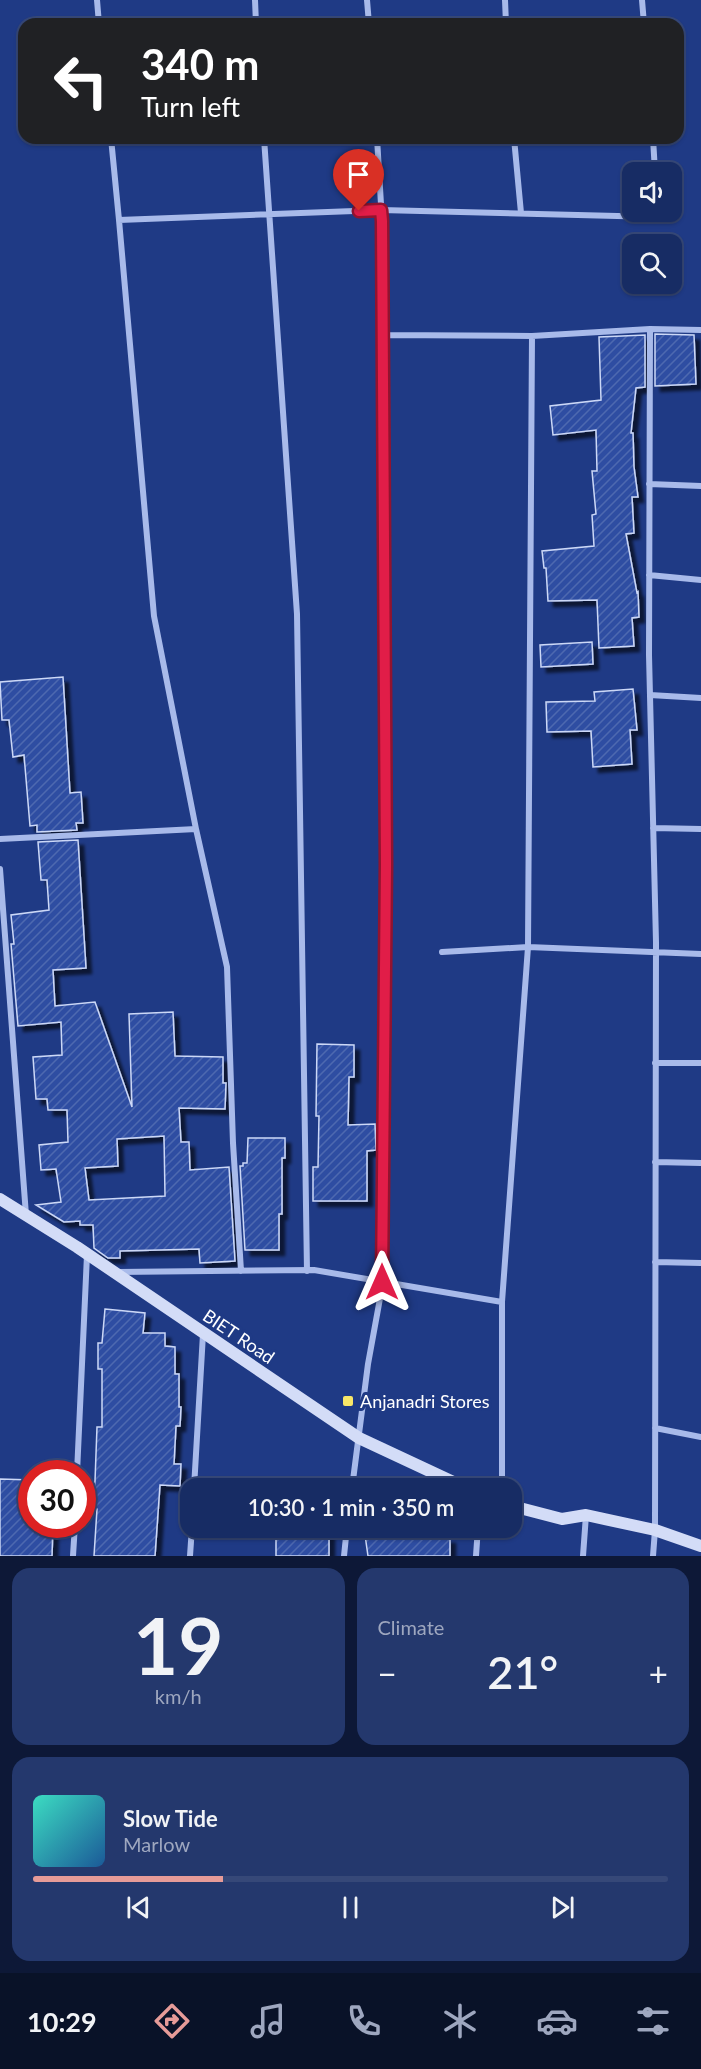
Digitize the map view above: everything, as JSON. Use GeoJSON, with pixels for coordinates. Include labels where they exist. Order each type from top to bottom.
{"type":"FeatureCollection","features":[{"type":"Feature","properties":{"kind":"street"},"geometry":{"type":"LineString","coordinates":[[97,0],[98,18]]}},
{"type":"Feature","properties":{"kind":"street"},"geometry":{"type":"LineString","coordinates":[[255,0],[256,18]]}},
{"type":"Feature","properties":{"kind":"street"},"geometry":{"type":"LineString","coordinates":[[367,0],[368,18]]}},
{"type":"Feature","properties":{"kind":"street"},"geometry":{"type":"LineString","coordinates":[[506,0],[506,18]]}},
{"type":"Feature","properties":{"kind":"street"},"geometry":{"type":"LineString","coordinates":[[642,0],[644,18]]}},
{"type":"Feature","properties":{"kind":"street"},"geometry":{"type":"LineString","coordinates":[[112,144],[154,616],[196,829],[227,967],[233,1143],[241,1271]]}},
{"type":"Feature","properties":{"kind":"street"},"geometry":{"type":"LineString","coordinates":[[264,144],[297,614],[307,1271]]}},
{"type":"Feature","properties":{"kind":"street"},"geometry":{"type":"LineString","coordinates":[[353,1478],[368,1365],[382,1282],[386,864],[383,335],[377,144]]}},
{"type":"Feature","properties":{"kind":"street"},"geometry":{"type":"LineString","coordinates":[[515,144],[521,213]]}},
{"type":"Feature","properties":{"kind":"street"},"geometry":{"type":"LineString","coordinates":[[653,144],[654,162]]}},
{"type":"Feature","properties":{"kind":"street"},"geometry":{"type":"LineString","coordinates":[[119,220],[381,210],[622,216]]}},
{"type":"Feature","properties":{"kind":"street"},"geometry":{"type":"LineString","coordinates":[[383,335],[532,336],[650,329],[701,330]]}},
{"type":"Feature","properties":{"kind":"street"},"geometry":{"type":"LineString","coordinates":[[650,329],[649,574],[655,953],[655,1530],[653,1556]]}},
{"type":"Feature","properties":{"kind":"street"},"geometry":{"type":"LineString","coordinates":[[502,1478],[502,1302],[528,947],[532,336]]}},
{"type":"Feature","properties":{"kind":"street"},"geometry":{"type":"LineString","coordinates":[[649,484],[701,486]]}},
{"type":"Feature","properties":{"kind":"street"},"geometry":{"type":"LineString","coordinates":[[649,574],[701,580]]}},
{"type":"Feature","properties":{"kind":"street"},"geometry":{"type":"LineString","coordinates":[[650,695],[701,698]]}},
{"type":"Feature","properties":{"kind":"street"},"geometry":{"type":"LineString","coordinates":[[653,828],[701,830]]}},
{"type":"Feature","properties":{"kind":"street"},"geometry":{"type":"LineString","coordinates":[[0,839],[196,829]]}},
{"type":"Feature","properties":{"kind":"street"},"geometry":{"type":"LineString","coordinates":[[0,868],[26,1215]]}},
{"type":"Feature","properties":{"kind":"street"},"geometry":{"type":"LineString","coordinates":[[442,952],[528,947],[701,954]]}},
{"type":"Feature","properties":{"kind":"street"},"geometry":{"type":"LineString","coordinates":[[655,1063],[701,1063]]}},
{"type":"Feature","properties":{"kind":"street"},"geometry":{"type":"LineString","coordinates":[[655,1162],[701,1163]]}},
{"type":"Feature","properties":{"kind":"street","name":"BIET Road"},"geometry":{"type":"LineString","coordinates":[[0,1199],[87,1254],[359,1438],[445,1478]]}},
{"type":"Feature","properties":{"kind":"street"},"geometry":{"type":"LineString","coordinates":[[78,1460],[87,1254]]}},
{"type":"Feature","properties":{"kind":"street"},"geometry":{"type":"LineString","coordinates":[[655,1262],[701,1263]]}},
{"type":"Feature","properties":{"kind":"street"},"geometry":{"type":"LineString","coordinates":[[113,1272],[314,1270],[502,1302]]}},
{"type":"Feature","properties":{"kind":"street"},"geometry":{"type":"LineString","coordinates":[[195,1478],[203,1333]]}},
{"type":"Feature","properties":{"kind":"street"},"geometry":{"type":"LineString","coordinates":[[655,1428],[701,1437]]}},
{"type":"Feature","properties":{"kind":"street"},"geometry":{"type":"LineString","coordinates":[[522,1509],[562,1519],[586,1515],[655,1530],[701,1546]]}},
{"type":"Feature","properties":{"kind":"street"},"geometry":{"type":"LineString","coordinates":[[583,1556],[586,1515]]}},
{"type":"Feature","properties":{"kind":"street"},"geometry":{"type":"LineString","coordinates":[[73,1556],[74,1538]]}},
{"type":"Feature","properties":{"kind":"street"},"geometry":{"type":"LineString","coordinates":[[190,1556],[191,1538]]}},
{"type":"Feature","properties":{"kind":"street"},"geometry":{"type":"LineString","coordinates":[[344,1556],[346,1538]]}},
{"type":"Feature","properties":{"kind":"street"},"geometry":{"type":"LineString","coordinates":[[476,1556],[477,1538]]}},
{"type":"Feature","properties":{"kind":"building"},"geometry":{"type":"Polygon","coordinates":[[[655,334],[694,335],[696,384],[655,386],[655,334]]]}},
{"type":"Feature","properties":{"kind":"building"},"geometry":{"type":"Polygon","coordinates":[[[645,335],[645,387],[636,388],[631,433],[633,433],[638,497],[632,497],[634,533],[626,534],[638,592],[639,617],[632,618],[634,646],[599,648],[597,600],[548,601],[546,568],[544,568],[542,551],[594,546],[592,515],[596,514],[592,471],[597,471],[596,430],[553,435],[550,406],[601,400],[599,337],[645,335]]]}},
{"type":"Feature","properties":{"kind":"building"},"geometry":{"type":"Polygon","coordinates":[[[592,642],[593,664],[541,667],[540,645],[592,642]]]}},
{"type":"Feature","properties":{"kind":"building"},"geometry":{"type":"Polygon","coordinates":[[[63,677],[70,793],[81,792],[83,823],[76,823],[77,830],[37,832],[37,825],[30,826],[24,755],[13,757],[9,720],[2,720],[0,682],[63,677]]]}},
{"type":"Feature","properties":{"kind":"building"},"geometry":{"type":"Polygon","coordinates":[[[633,689],[637,730],[630,730],[632,764],[593,767],[591,731],[547,732],[546,702],[595,701],[594,692],[633,689]]]}},
{"type":"Feature","properties":{"kind":"building"},"geometry":{"type":"Polygon","coordinates":[[[78,840],[86,968],[53,970],[55,1006],[95,1002],[132,1107],[129,1014],[173,1012],[175,1056],[223,1057],[223,1083],[226,1083],[225,1109],[179,1108],[181,1142],[189,1142],[190,1170],[229,1167],[235,1261],[200,1263],[199,1249],[120,1251],[120,1258],[108,1258],[94,1248],[93,1225],[80,1225],[80,1221],[64,1222],[36,1205],[61,1202],[56,1169],[41,1170],[39,1145],[68,1142],[67,1110],[48,1110],[47,1099],[36,1099],[33,1057],[62,1055],[61,1022],[18,1026],[11,944],[14,944],[11,915],[49,910],[47,880],[41,880],[38,842],[78,840]],[[164,1136],[117,1139],[118,1166],[85,1168],[89,1200],[165,1196],[164,1136]]]}},
{"type":"Feature","properties":{"kind":"building"},"geometry":{"type":"Polygon","coordinates":[[[317,1044],[354,1045],[354,1077],[349,1077],[348,1125],[375,1124],[376,1150],[367,1151],[367,1201],[313,1201],[313,1167],[318,1167],[317,1044]]]}},
{"type":"Feature","properties":{"kind":"building"},"geometry":{"type":"Polygon","coordinates":[[[248,1138],[285,1138],[285,1158],[282,1158],[282,1214],[279,1214],[279,1250],[245,1250],[240,1166],[247,1163],[248,1138]]]}},
{"type":"Feature","properties":{"kind":"building"},"geometry":{"type":"Polygon","coordinates":[[[105,1309],[145,1313],[143,1333],[165,1333],[165,1346],[175,1347],[175,1374],[179,1374],[179,1407],[181,1407],[180,1426],[176,1426],[174,1464],[181,1464],[180,1486],[160,1485],[155,1556],[94,1556],[97,1509],[97,1427],[102,1427],[102,1369],[98,1369],[98,1343],[102,1343],[105,1309]]]}},
{"type":"Feature","properties":{"kind":"building"},"geometry":{"type":"Polygon","coordinates":[[[0,1479],[18,1480],[18,1538],[53,1538],[52,1556],[0,1556],[0,1479]]]}},
{"type":"Feature","properties":{"kind":"building"},"geometry":{"type":"Polygon","coordinates":[[[276,1538],[329,1538],[329,1556],[276,1556],[276,1538]]]}},
{"type":"Feature","properties":{"kind":"building"},"geometry":{"type":"Polygon","coordinates":[[[365,1538],[450,1538],[450,1556],[368,1556],[365,1538]]]}},
{"type":"Feature","properties":{"kind":"place","name":"Anjanadri Stores"},"geometry":{"type":"Point","coordinates":[348,1401]}},
{"type":"Feature","properties":{"kind":"route"},"geometry":{"type":"LineString","coordinates":[[359,211],[381,210],[382,221],[386,864],[382,1282]]}}]}
